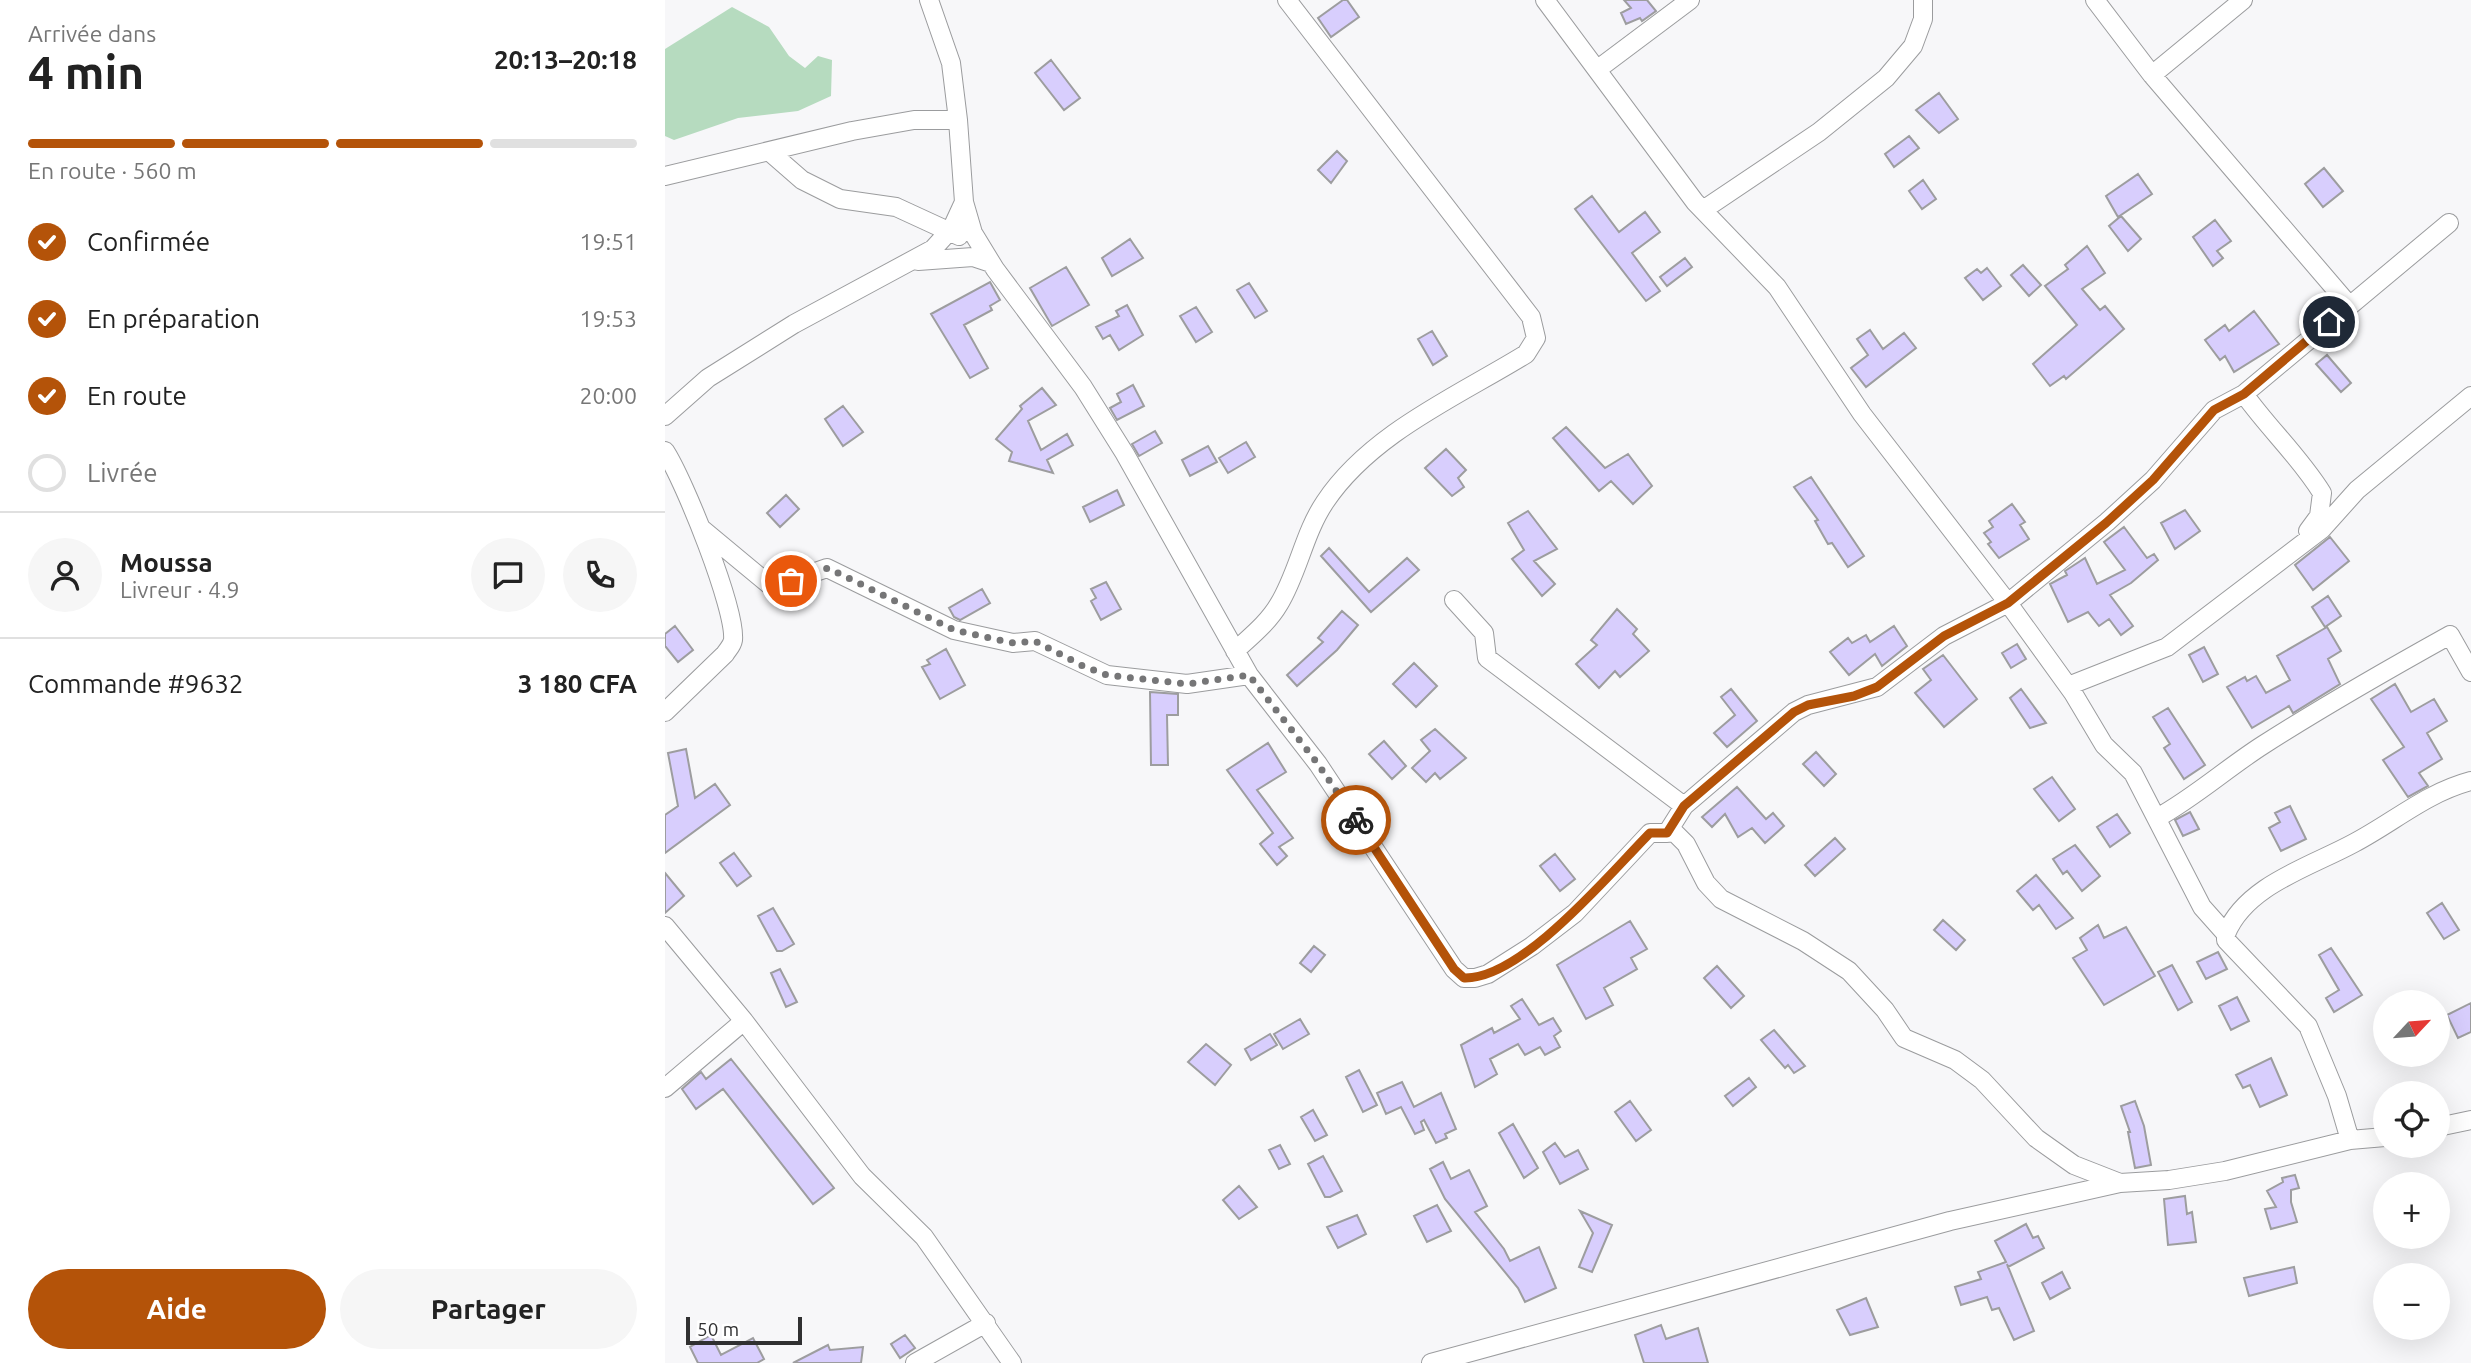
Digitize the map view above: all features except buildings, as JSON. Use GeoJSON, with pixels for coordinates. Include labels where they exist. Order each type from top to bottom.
{"type":"FeatureCollection","features":[{"type":"Feature","properties":{"kind":"street"},"geometry":{"type":"LineString","coordinates":[[929,0],[951,63],[964,202],[973,233],[1061,356],[1125,454],[1249,675],[1318,764],[1454,969],[1464,978],[1488,974],[1532,946],[1575,913],[1650,833],[1667,833],[1671,829],[1686,844],[1706,883],[1721,899],[1803,941],[1849,971],[1885,1010],[1903,1038],[1955,1060],[1982,1080],[2036,1138],[2074,1165],[2120,1183]]}},
{"type":"Feature","properties":{"kind":"street"},"geometry":{"type":"LineString","coordinates":[[1235,651],[1271,617],[1280,603],[1313,524],[1341,481],[1382,444],[1409,425],[1526,354],[1536,338],[1531,317],[1287,0]]}},
{"type":"Feature","properties":{"kind":"street"},"geometry":{"type":"LineString","coordinates":[[1545,0],[1703,210],[1777,287],[1862,414],[2008,603],[2068,686],[2104,745],[2133,774],[2202,907],[2226,934]]}},
{"type":"Feature","properties":{"kind":"street"},"geometry":{"type":"LineString","coordinates":[[1598,69],[1690,0]]}},
{"type":"Feature","properties":{"kind":"street"},"geometry":{"type":"LineString","coordinates":[[1703,210],[1819,132],[1886,78],[1913,46],[1923,19],[1923,0]]}},
{"type":"Feature","properties":{"kind":"street"},"geometry":{"type":"LineString","coordinates":[[2095,0],[2152,75],[2349,305]]}},
{"type":"Feature","properties":{"kind":"street"},"geometry":{"type":"LineString","coordinates":[[2152,75],[2243,0]]}},
{"type":"Feature","properties":{"kind":"street"},"geometry":{"type":"LineString","coordinates":[[665,176],[771,153],[852,131],[914,120],[958,120]]}},
{"type":"Feature","properties":{"kind":"street"},"geometry":{"type":"LineString","coordinates":[[771,153],[801,180],[840,199],[896,207],[981,246]]}},
{"type":"Feature","properties":{"kind":"street"},"geometry":{"type":"LineString","coordinates":[[665,416],[708,378],[795,324],[933,249],[949,232],[964,202]]}},
{"type":"Feature","properties":{"kind":"street"},"geometry":{"type":"LineString","coordinates":[[1667,833],[1684,806],[1794,712],[1808,705],[1854,696],[1877,687],[1944,636],[2008,603],[2106,523],[2153,480],[2214,410],[2244,394],[2449,223]]}},
{"type":"Feature","properties":{"kind":"street"},"geometry":{"type":"LineString","coordinates":[[911,261],[973,257],[992,263]]}},
{"type":"Feature","properties":{"kind":"street"},"geometry":{"type":"LineString","coordinates":[[2244,394],[2270,431],[2291,449],[2322,493],[2319,516],[2291,554]]}},
{"type":"Feature","properties":{"kind":"street"},"geometry":{"type":"LineString","coordinates":[[2068,686],[2167,647],[2322,529],[2357,490],[2471,396]]}},
{"type":"Feature","properties":{"kind":"street"},"geometry":{"type":"LineString","coordinates":[[665,451],[702,529],[727,602],[733,644],[714,666],[665,712]]}},
{"type":"Feature","properties":{"kind":"street"},"geometry":{"type":"LineString","coordinates":[[702,529],[772,587],[828,568],[954,630],[1013,643],[1035,641],[1083,666],[1107,675],[1187,684],[1249,675]]}},
{"type":"Feature","properties":{"kind":"street"},"geometry":{"type":"LineString","coordinates":[[1454,600],[1483,633],[1487,658],[1684,806]]}},
{"type":"Feature","properties":{"kind":"street"},"geometry":{"type":"LineString","coordinates":[[2157,818],[2190,799],[2261,746],[2331,702],[2449,635],[2471,671]]}},
{"type":"Feature","properties":{"kind":"street"},"geometry":{"type":"LineString","coordinates":[[2350,1140],[2337,1096],[2308,1026],[2226,940],[2226,934],[2234,917],[2267,888],[2355,843],[2445,788],[2471,780]]}},
{"type":"Feature","properties":{"kind":"street"},"geometry":{"type":"LineString","coordinates":[[665,926],[744,1021],[862,1176],[925,1237],[986,1322],[996,1343],[1011,1363]]}},
{"type":"Feature","properties":{"kind":"street"},"geometry":{"type":"LineString","coordinates":[[665,1088],[744,1021]]}},
{"type":"Feature","properties":{"kind":"street"},"geometry":{"type":"LineString","coordinates":[[2450,1124],[2471,1120]]}},
{"type":"Feature","properties":{"kind":"street"},"geometry":{"type":"LineString","coordinates":[[1431,1363],[1937,1224],[2120,1183],[2169,1180],[2225,1171],[2350,1140],[2373,1138]]}},
{"type":"Feature","properties":{"kind":"street"},"geometry":{"type":"LineString","coordinates":[[915,1363],[986,1322]]}},
{"type":"Feature","properties":{"kind":"green space"},"geometry":{"type":"Polygon","coordinates":[[[732,7],[769,27],[789,56],[805,68],[818,56],[832,60],[831,96],[798,111],[738,118],[674,140],[665,136],[665,49],[732,7]]]}},
{"type":"Feature","properties":{"kind":"way so far"},"geometry":{"type":"LineString","coordinates":[[791,581],[828,568],[954,630],[980,638],[1013,643],[1035,641],[1083,666],[1107,675],[1187,684],[1249,675],[1318,764],[1356,820]]}},
{"type":"Feature","properties":{"kind":"route"},"geometry":{"type":"LineString","coordinates":[[1356,820],[1454,969],[1464,978],[1488,974],[1532,946],[1575,913],[1650,833],[1667,833],[1684,806],[1794,712],[1808,705],[1868,692],[1944,636],[2008,603],[2106,523],[2153,480],[2214,410],[2244,394],[2329,322]]}}]}
